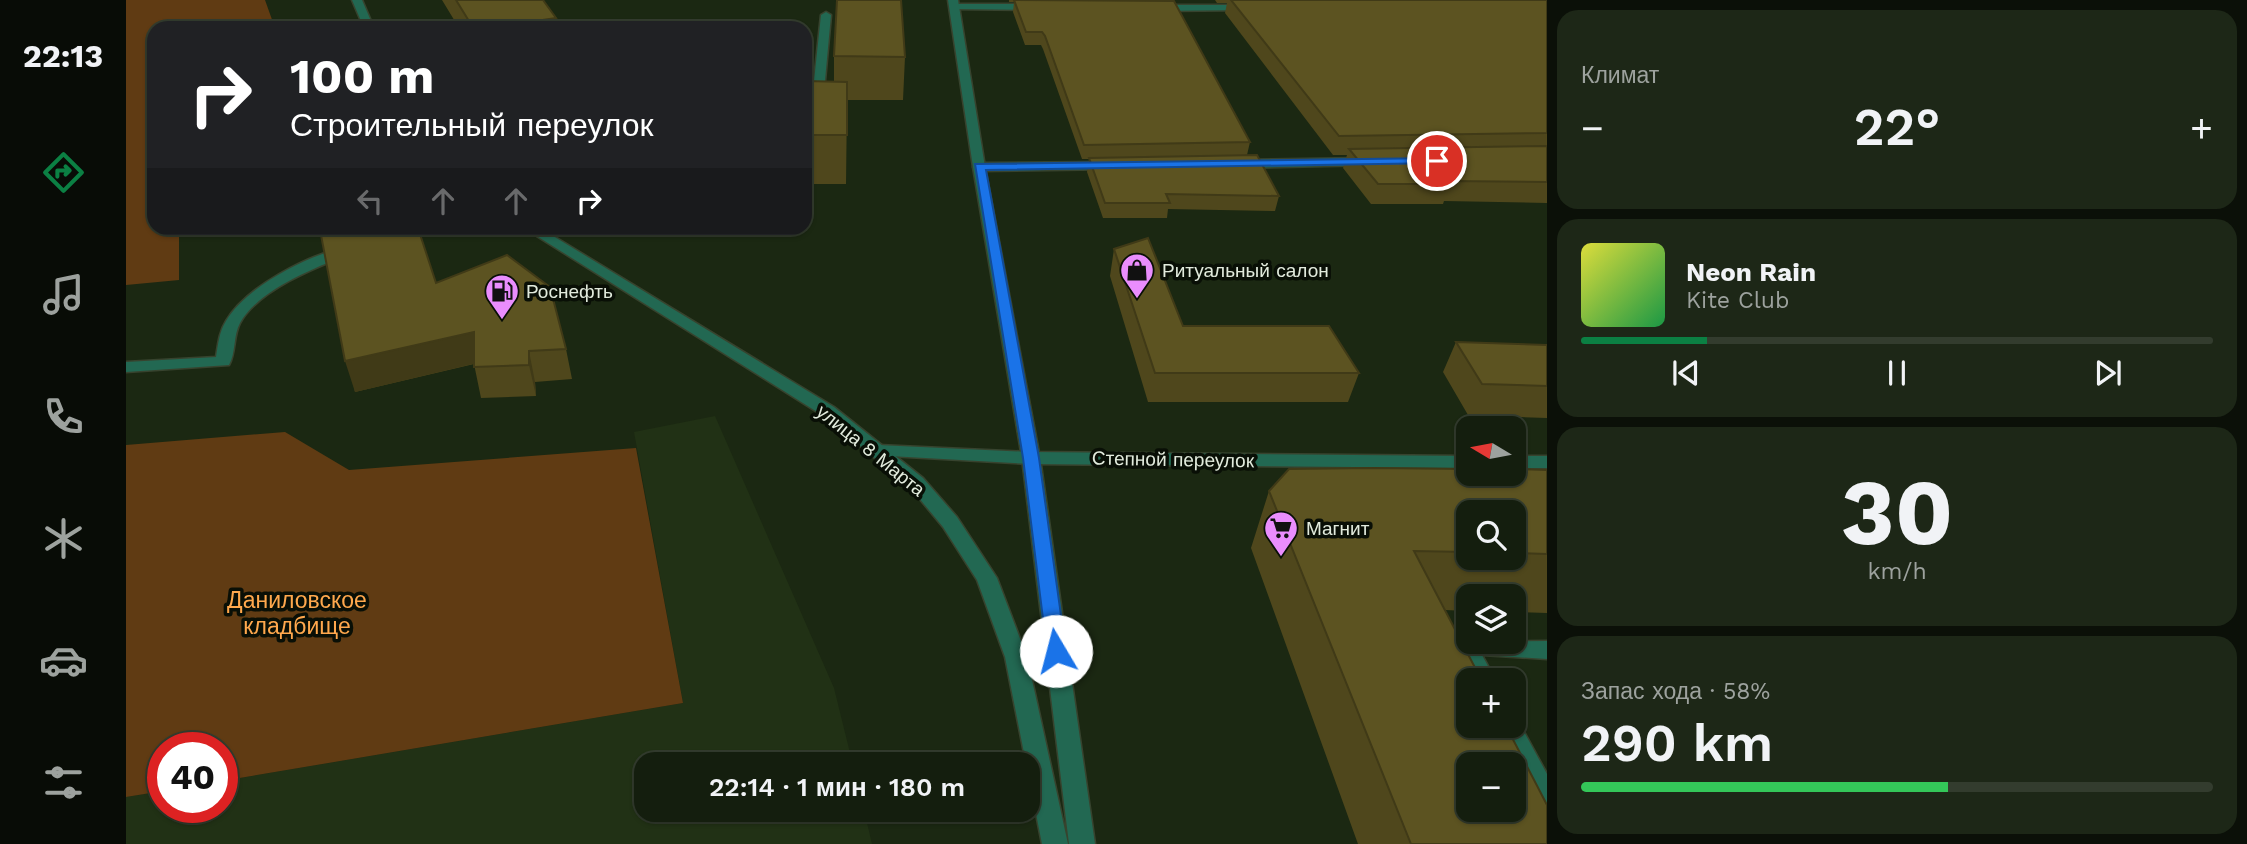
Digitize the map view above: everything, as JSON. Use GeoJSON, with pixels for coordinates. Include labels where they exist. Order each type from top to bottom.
{"type":"FeatureCollection","features":[{"type":"Feature","properties":{"kind":"street"},"geometry":{"type":"LineString","coordinates":[[358,0],[366,21]]}},
{"type":"Feature","properties":{"kind":"street"},"geometry":{"type":"LineString","coordinates":[[1051,7],[954,3],[979,167],[1031,458],[1082,844]]}},
{"type":"Feature","properties":{"kind":"street"},"geometry":{"type":"LineString","coordinates":[[1147,8],[1258,8]]}},
{"type":"Feature","properties":{"kind":"street"},"geometry":{"type":"LineString","coordinates":[[812,113],[816,113],[826,15]]}},
{"type":"Feature","properties":{"kind":"street"},"geometry":{"type":"LineString","coordinates":[[1231,164],[1382,162]]}},
{"type":"Feature","properties":{"kind":"street"},"geometry":{"type":"LineString","coordinates":[[979,167],[1121,166]]}},
{"type":"Feature","properties":{"kind":"street","name":"улица 8 Марта"},"geometry":{"type":"LineString","coordinates":[[542,235],[828,411],[916,482],[950,522],[987,578],[1016,657],[1055,844]]}},
{"type":"Feature","properties":{"kind":"street"},"geometry":{"type":"LineString","coordinates":[[126,367],[223,362],[233,321],[256,299],[313,262],[366,245]]}},
{"type":"Feature","properties":{"kind":"street","name":"Степной переулок"},"geometry":{"type":"LineString","coordinates":[[878,452],[1031,458],[1456,462]]}},
{"type":"Feature","properties":{"kind":"street"},"geometry":{"type":"LineString","coordinates":[[1526,462],[1547,463]]}},
{"type":"Feature","properties":{"kind":"street"},"geometry":{"type":"LineString","coordinates":[[1478,668],[1466,646],[1547,650]]}},
{"type":"Feature","properties":{"kind":"street"},"geometry":{"type":"LineString","coordinates":[[1515,738],[1547,798]]}},
{"type":"Feature","properties":{"kind":"shaded area"},"geometry":{"type":"Polygon","coordinates":[[[715,416],[834,688],[850,752],[634,752],[634,822],[867,822],[872,844],[126,844],[126,797],[147,794],[147,823],[238,823],[238,778],[683,703],[634,432],[715,416]]]}},
{"type":"Feature","properties":{"kind":"green space"},"geometry":{"type":"Polygon","coordinates":[[[126,0],[265,0],[272,21],[147,21],[147,235],[179,235],[179,280],[126,285],[126,0]]]}},
{"type":"Feature","properties":{"kind":"green space","name":"Даниловское кладбище"},"geometry":{"type":"Polygon","coordinates":[[[285,432],[349,470],[636,448],[683,703],[238,778],[238,732],[147,732],[147,794],[126,797],[126,445],[285,432]]]}},
{"type":"Feature","properties":{"kind":"building"},"geometry":{"type":"Polygon","coordinates":[[[456,0],[543,0],[556,18],[536,21],[469,21],[456,0]]]}},
{"type":"Feature","properties":{"kind":"building"},"geometry":{"type":"Polygon","coordinates":[[[837,0],[901,0],[905,57],[834,56],[837,0]]]}},
{"type":"Feature","properties":{"kind":"building"},"geometry":{"type":"Polygon","coordinates":[[[1014,0],[1174,1],[1250,142],[1084,145],[1045,36],[1042,32],[1026,32],[1014,0]]]}},
{"type":"Feature","properties":{"kind":"building"},"geometry":{"type":"Polygon","coordinates":[[[1231,0],[1547,0],[1547,133],[1339,136],[1231,0]]]}},
{"type":"Feature","properties":{"kind":"building"},"geometry":{"type":"Polygon","coordinates":[[[812,81],[847,82],[847,135],[812,135],[812,81]]]}},
{"type":"Feature","properties":{"kind":"building"},"geometry":{"type":"Polygon","coordinates":[[[1547,146],[1547,182],[1448,181],[1450,184],[1378,184],[1349,149],[1547,146]]]}},
{"type":"Feature","properties":{"kind":"building"},"geometry":{"type":"Polygon","coordinates":[[[1257,155],[1279,196],[1166,194],[1170,203],[1105,203],[1089,158],[1257,155]]]}},
{"type":"Feature","properties":{"kind":"building"},"geometry":{"type":"Polygon","coordinates":[[[321,235],[420,235],[436,283],[507,255],[550,287],[566,349],[529,351],[529,365],[474,367],[474,332],[345,361],[321,235]]]}},
{"type":"Feature","properties":{"kind":"building"},"geometry":{"type":"Polygon","coordinates":[[[1148,238],[1183,326],[1329,326],[1359,373],[1155,373],[1114,249],[1148,238]]]}},
{"type":"Feature","properties":{"kind":"building"},"geometry":{"type":"Polygon","coordinates":[[[1456,342],[1547,345],[1547,386],[1482,384],[1456,342]]]}},
{"type":"Feature","properties":{"kind":"building"},"geometry":{"type":"Polygon","coordinates":[[[1289,469],[1456,469],[1456,486],[1526,486],[1526,469],[1547,470],[1547,554],[1526,553],[1526,500],[1456,500],[1456,552],[1414,551],[1456,631],[1456,654],[1468,654],[1475,668],[1456,668],[1456,738],[1512,738],[1519,752],[1456,752],[1456,822],[1526,822],[1526,765],[1547,805],[1547,844],[1411,844],[1269,491],[1289,469]]]}},
{"type":"Feature","properties":{"kind":"place","name":"Ритуальный салон"},"geometry":{"type":"Point","coordinates":[1137,300]}},
{"type":"Feature","properties":{"kind":"place","name":"Роснефть"},"geometry":{"type":"Point","coordinates":[502,321]}},
{"type":"Feature","properties":{"kind":"place","name":"Магнит"},"geometry":{"type":"Point","coordinates":[1281,558]}},
{"type":"Feature","properties":{"kind":"route"},"geometry":{"type":"LineString","coordinates":[[1056,651],[1031,458],[979,167],[1437,161]]}}]}
